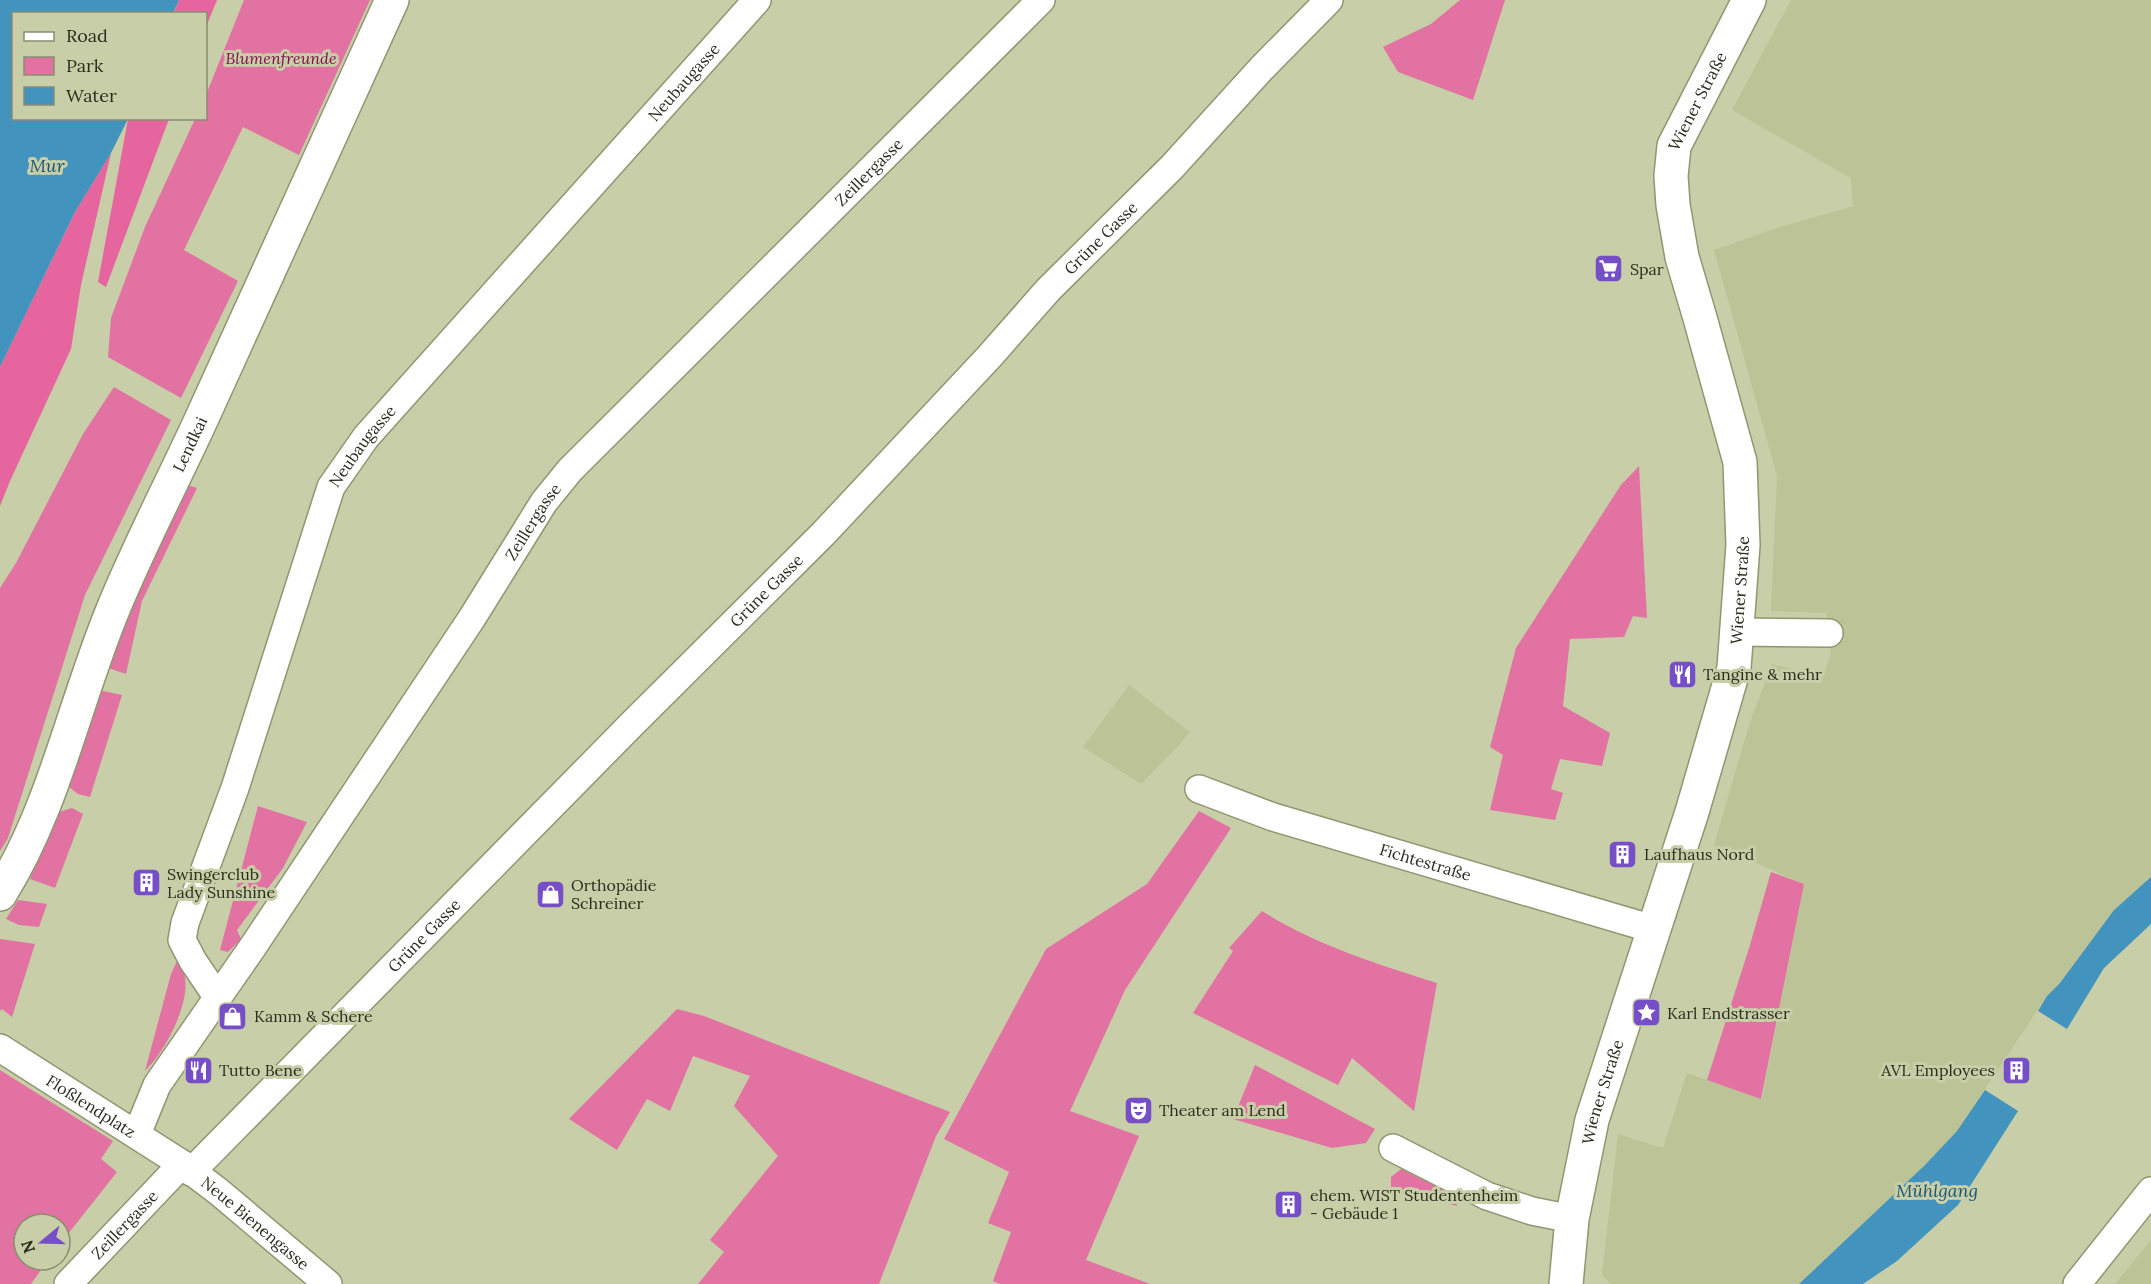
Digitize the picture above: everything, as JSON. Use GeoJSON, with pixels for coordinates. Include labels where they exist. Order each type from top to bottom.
{"type":"FeatureCollection","features":[{"type":"Feature","properties":{"kind":"main road","name":"Lendkai"},"geometry":{"type":"LineString","coordinates":[[0,894],[32,834],[50,792],[114,607],[392,0]]}},
{"type":"Feature","properties":{"kind":"main road","name":"Wiener Straße"},"geometry":{"type":"LineString","coordinates":[[1566,1284],[1572,1219],[1592,1120],[1692,812],[1734,668],[1743,545],[1740,462],[1682,257],[1673,205],[1671,176],[1674,146],[1749,0]]}},
{"type":"Feature","properties":{"kind":"street","name":"Neubaugasse"},"geometry":{"type":"LineString","coordinates":[[218,998],[182,940],[185,923],[235,788],[331,487],[366,437],[757,0]]}},
{"type":"Feature","properties":{"kind":"street","name":"Zeillergasse"},"geometry":{"type":"LineString","coordinates":[[137,1134],[157,1085],[218,998],[472,618],[544,502],[570,470],[1041,0]]}},
{"type":"Feature","properties":{"kind":"street","name":"Grüne Gasse"},"geometry":{"type":"LineString","coordinates":[[187,1168],[823,534],[989,357],[1034,305],[1172,167],[1261,69],[1329,0]]}},
{"type":"Feature","properties":{"kind":"street"},"geometry":{"type":"LineString","coordinates":[[1737,632],[1829,633]]}},
{"type":"Feature","properties":{"kind":"street","name":"Fichtestraße"},"geometry":{"type":"LineString","coordinates":[[1199,789],[1273,817],[1653,929]]}},
{"type":"Feature","properties":{"kind":"street","name":"Floßlendplatz"},"geometry":{"type":"LineString","coordinates":[[0,1048],[187,1168]]}},
{"type":"Feature","properties":{"kind":"street"},"geometry":{"type":"LineString","coordinates":[[1393,1148],[1487,1196],[1572,1219]]}},
{"type":"Feature","properties":{"kind":"street","name":"Zeillergasse"},"geometry":{"type":"LineString","coordinates":[[68,1284],[166,1183],[187,1168]]}},
{"type":"Feature","properties":{"kind":"street","name":"Neue Bienengasse"},"geometry":{"type":"LineString","coordinates":[[187,1168],[328,1284]]}},
{"type":"Feature","properties":{"kind":"street"},"geometry":{"type":"LineString","coordinates":[[2077,1284],[2151,1191]]}},
{"type":"Feature","properties":{"kind":"shaded area"},"geometry":{"type":"Polygon","coordinates":[[[179,0],[217,0],[207,25],[207,12],[174,12],[179,0]]]}},
{"type":"Feature","properties":{"kind":"shaded area"},"geometry":{"type":"Polygon","coordinates":[[[1791,0],[2151,0],[2151,877],[2114,910],[2060,983],[2047,996],[1957,1131],[1925,1165],[1799,1284],[1611,1284],[1602,1275],[1618,1134],[1663,1148],[1687,1073],[1762,1099],[1804,884],[1714,845],[1750,722],[1772,664],[1823,677],[1831,653],[1826,613],[1771,611],[1777,476],[1714,250],[1777,228],[1853,206],[1851,178],[1732,110],[1791,0]]]}},
{"type":"Feature","properties":{"kind":"shaded area"},"geometry":{"type":"Polygon","coordinates":[[[128,120],[169,120],[106,287],[98,282],[128,120]]]}},
{"type":"Feature","properties":{"kind":"shaded area"},"geometry":{"type":"Polygon","coordinates":[[[111,153],[81,285],[71,349],[0,506],[0,367],[75,212],[111,153]]]}},
{"type":"Feature","properties":{"kind":"shaded area"},"geometry":{"type":"Polygon","coordinates":[[[1129,685],[1190,732],[1141,784],[1083,747],[1129,685]]]}},
{"type":"Feature","properties":{"kind":"shaded area"},"geometry":{"type":"Polygon","coordinates":[[[2151,1240],[2151,1284],[2115,1284],[2151,1240]]]}},
{"type":"Feature","properties":{"kind":"green space","name":"Blumenfreunde"},"geometry":{"type":"Polygon","coordinates":[[[244,0],[370,0],[299,155],[243,127],[184,250],[238,281],[181,398],[108,357],[111,318],[145,227],[195,120],[207,120],[207,92],[244,0]]]}},
{"type":"Feature","properties":{"kind":"green space"},"geometry":{"type":"Polygon","coordinates":[[[1460,0],[1505,0],[1473,100],[1398,72],[1383,47],[1431,24],[1460,0]]]}},
{"type":"Feature","properties":{"kind":"green space"},"geometry":{"type":"Polygon","coordinates":[[[114,387],[171,420],[85,595],[8,838],[0,851],[0,588],[16,563],[83,434],[114,387]]]}},
{"type":"Feature","properties":{"kind":"green space"},"geometry":{"type":"Polygon","coordinates":[[[1639,466],[1647,618],[1633,616],[1624,637],[1570,639],[1563,706],[1610,733],[1602,766],[1560,759],[1551,789],[1563,793],[1555,820],[1490,810],[1503,755],[1490,747],[1516,648],[1621,485],[1639,466]]]}},
{"type":"Feature","properties":{"kind":"green space"},"geometry":{"type":"Polygon","coordinates":[[[184,484],[197,488],[142,601],[126,674],[105,667],[184,484]]]}},
{"type":"Feature","properties":{"kind":"green space"},"geometry":{"type":"Polygon","coordinates":[[[98,690],[122,695],[90,797],[78,794],[69,787],[98,690]]]}},
{"type":"Feature","properties":{"kind":"green space"},"geometry":{"type":"Polygon","coordinates":[[[258,806],[307,822],[283,868],[237,930],[241,939],[228,952],[220,950],[258,806]]]}},
{"type":"Feature","properties":{"kind":"green space"},"geometry":{"type":"Polygon","coordinates":[[[72,808],[83,814],[55,888],[30,879],[59,812],[72,808]]]}},
{"type":"Feature","properties":{"kind":"green space"},"geometry":{"type":"Polygon","coordinates":[[[1199,811],[1231,828],[1125,990],[1070,1111],[1139,1136],[1086,1260],[1150,1284],[1000,1284],[993,1281],[1011,1232],[988,1223],[1009,1172],[944,1139],[1046,949],[1147,884],[1199,811]]]}},
{"type":"Feature","properties":{"kind":"green space"},"geometry":{"type":"Polygon","coordinates":[[[1771,872],[1804,884],[1761,1099],[1707,1080],[1771,872]]]}},
{"type":"Feature","properties":{"kind":"green space"},"geometry":{"type":"Polygon","coordinates":[[[18,900],[47,904],[39,927],[19,925],[6,919],[18,900]]]}},
{"type":"Feature","properties":{"kind":"green space"},"geometry":{"type":"Polygon","coordinates":[[[1262,911],[1325,944],[1437,983],[1414,1111],[1352,1058],[1338,1085],[1193,1013],[1233,951],[1229,948],[1262,911]]]}},
{"type":"Feature","properties":{"kind":"green space"},"geometry":{"type":"Polygon","coordinates":[[[0,939],[35,944],[12,1017],[2,1009],[0,1011],[0,939]]]}},
{"type":"Feature","properties":{"kind":"green space"},"geometry":{"type":"Polygon","coordinates":[[[177,961],[184,972],[186,986],[183,1002],[171,1034],[145,1071],[171,974],[177,961]]]}},
{"type":"Feature","properties":{"kind":"green space"},"geometry":{"type":"Polygon","coordinates":[[[677,1009],[704,1016],[950,1112],[936,1136],[879,1284],[698,1284],[724,1252],[710,1240],[778,1156],[734,1106],[750,1076],[693,1056],[670,1111],[647,1099],[617,1150],[569,1119],[677,1009]]]}},
{"type":"Feature","properties":{"kind":"green space"},"geometry":{"type":"Polygon","coordinates":[[[1255,1065],[1375,1129],[1366,1143],[1332,1148],[1233,1119],[1255,1065]]]}},
{"type":"Feature","properties":{"kind":"green space"},"geometry":{"type":"Polygon","coordinates":[[[0,1070],[113,1141],[101,1159],[117,1172],[72,1229],[72,1212],[12,1212],[12,1272],[40,1272],[31,1284],[0,1284],[0,1070]]]}},
{"type":"Feature","properties":{"kind":"green space"},"geometry":{"type":"Polygon","coordinates":[[[1401,1169],[1455,1196],[1457,1206],[1391,1187],[1391,1177],[1401,1169]]]}},
{"type":"Feature","properties":{"kind":"water","name":"Mur"},"geometry":{"type":"Polygon","coordinates":[[[0,0],[179,0],[173,12],[12,12],[12,120],[128,120],[111,153],[75,212],[0,367],[0,0]]]}},
{"type":"Feature","properties":{"kind":"water"},"geometry":{"type":"Polygon","coordinates":[[[2151,877],[2151,924],[2104,968],[2067,1029],[2038,1011],[2047,996],[2060,983],[2114,910],[2151,877]]]}},
{"type":"Feature","properties":{"kind":"water","name":"Mühlgang"},"geometry":{"type":"Polygon","coordinates":[[[1985,1090],[2018,1111],[1958,1205],[1897,1261],[1863,1284],[1799,1284],[1925,1165],[1957,1131],[1985,1090]]]}},
{"type":"Feature","properties":{"kind":"place","name":"Spar"},"geometry":{"type":"Point","coordinates":[1609,269]}},
{"type":"Feature","properties":{"kind":"place","name":"Tangine & mehr"},"geometry":{"type":"Point","coordinates":[1682,674]}},
{"type":"Feature","properties":{"kind":"place","name":"Laufhaus Nord"},"geometry":{"type":"Point","coordinates":[1623,854]}},
{"type":"Feature","properties":{"kind":"place","name":"Swingerclub Lady Sunshine"},"geometry":{"type":"Point","coordinates":[146,883]}},
{"type":"Feature","properties":{"kind":"place","name":"Orthopädie Schreiner"},"geometry":{"type":"Point","coordinates":[550,894]}},
{"type":"Feature","properties":{"kind":"place","name":"Karl Endstrasser"},"geometry":{"type":"Point","coordinates":[1646,1013]}},
{"type":"Feature","properties":{"kind":"place","name":"Kamm & Schere"},"geometry":{"type":"Point","coordinates":[233,1016]}},
{"type":"Feature","properties":{"kind":"place","name":"Tutto Bene"},"geometry":{"type":"Point","coordinates":[198,1070]}},
{"type":"Feature","properties":{"kind":"place","name":"AVL Employees"},"geometry":{"type":"Point","coordinates":[2016,1070]}},
{"type":"Feature","properties":{"kind":"place","name":"Theater am Lend"},"geometry":{"type":"Point","coordinates":[1138,1110]}},
{"type":"Feature","properties":{"kind":"place","name":"ehem. WIST Studentenheim - Gebäude 1"},"geometry":{"type":"Point","coordinates":[1289,1204]}}]}
